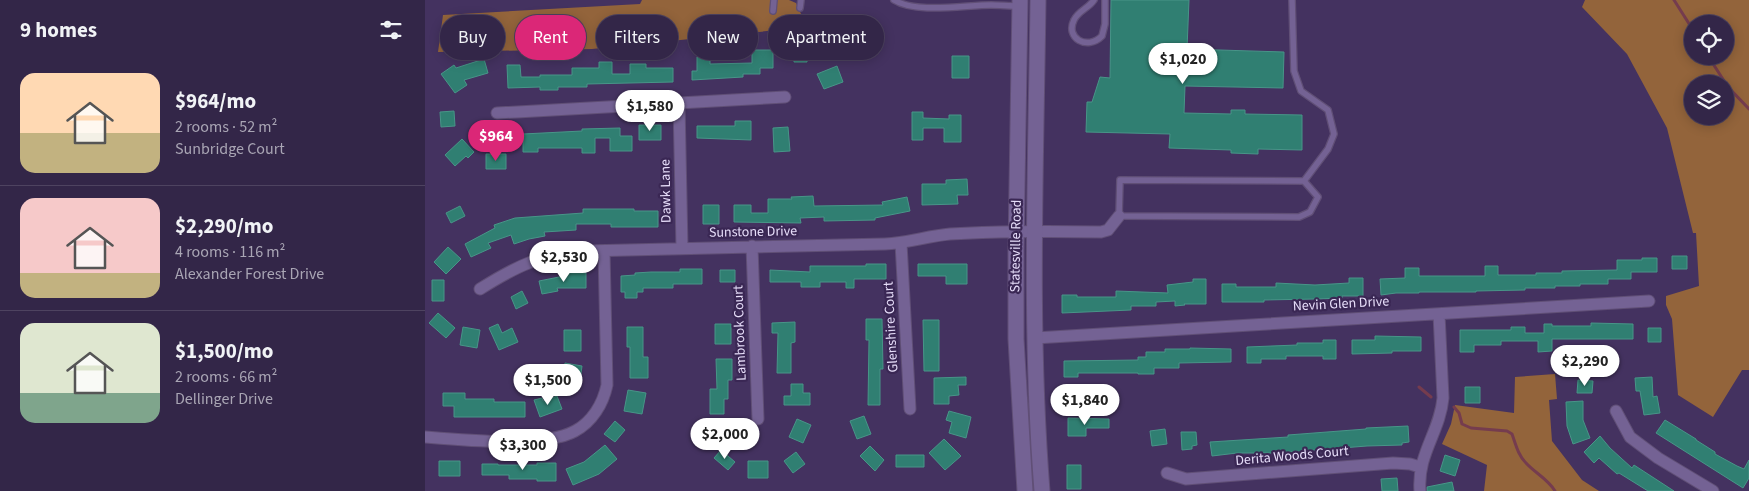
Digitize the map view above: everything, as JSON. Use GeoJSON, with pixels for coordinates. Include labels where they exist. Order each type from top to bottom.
{"type":"FeatureCollection","features":[{"type":"Feature","properties":{"kind":"main road","name":"Statesville Road"},"geometry":{"type":"LineString","coordinates":[[1038,0],[1034,231],[1036,390],[1042,491]]}},
{"type":"Feature","properties":{"kind":"main road","name":"Statesville Road"},"geometry":{"type":"LineString","coordinates":[[1020,3],[1016,340],[1025,491]]}},
{"type":"Feature","properties":{"kind":"street"},"geometry":{"type":"LineString","coordinates":[[497,113],[785,97]]}},
{"type":"Feature","properties":{"kind":"street","name":"Dawk Lane"},"geometry":{"type":"LineString","coordinates":[[679,104],[682,248]]}},
{"type":"Feature","properties":{"kind":"street","name":"Sunstone Drive"},"geometry":{"type":"LineString","coordinates":[[480,289],[509,271],[542,258],[562,253],[901,243],[948,235],[1016,231],[1101,232],[1108,230],[1119,216]]}},
{"type":"Feature","properties":{"kind":"street","name":"Glenshire Court"},"geometry":{"type":"LineString","coordinates":[[901,243],[909,410]]}},
{"type":"Feature","properties":{"kind":"street","name":"Lambrook Court"},"geometry":{"type":"LineString","coordinates":[[752,246],[758,419]]}},
{"type":"Feature","properties":{"kind":"street"},"geometry":{"type":"LineString","coordinates":[[425,437],[499,441],[543,440],[562,437],[575,431],[589,420],[605,396],[607,385],[604,251]]}},
{"type":"Feature","properties":{"kind":"street","name":"Nevin Glen Drive"},"geometry":{"type":"LineString","coordinates":[[1035,338],[1649,301]]}},
{"type":"Feature","properties":{"kind":"street"},"geometry":{"type":"LineString","coordinates":[[1420,491],[1420,467],[1442,408],[1439,314]]}},
{"type":"Feature","properties":{"kind":"street"},"geometry":{"type":"LineString","coordinates":[[1615,411],[1631,437],[1658,458],[1713,491]]}},
{"type":"Feature","properties":{"kind":"street","name":"Derita Woods Court"},"geometry":{"type":"LineString","coordinates":[[1167,473],[1186,480],[1393,463],[1410,464],[1420,467]]}},
{"type":"Feature","properties":{"kind":"lane"},"geometry":{"type":"LineString","coordinates":[[773,11],[774,0]]}},
{"type":"Feature","properties":{"kind":"lane"},"geometry":{"type":"LineString","coordinates":[[800,8],[801,0]]}},
{"type":"Feature","properties":{"kind":"lane"},"geometry":{"type":"LineString","coordinates":[[894,0],[901,4],[913,6],[950,7],[1020,3]]}},
{"type":"Feature","properties":{"kind":"lane"},"geometry":{"type":"LineString","coordinates":[[1094,0],[1072,22],[1074,36],[1085,43],[1091,43],[1102,36],[1105,24],[1105,0]]}},
{"type":"Feature","properties":{"kind":"lane"},"geometry":{"type":"LineString","coordinates":[[1292,0],[1294,71],[1301,91],[1328,110],[1334,134],[1328,148],[1304,181]]}},
{"type":"Feature","properties":{"kind":"lane"},"geometry":{"type":"LineString","coordinates":[[1120,180],[1304,181],[1318,197],[1310,212],[1299,218],[1119,216],[1120,180]]}},
{"type":"Feature","properties":{"kind":"shaded area"},"geometry":{"type":"Polygon","coordinates":[[[642,0],[789,0],[796,3],[802,15],[768,15],[768,31],[758,32],[758,15],[688,15],[688,39],[678,40],[678,15],[596,15],[596,49],[586,49],[586,15],[515,15],[515,50],[505,51],[505,15],[443,15],[640,4],[642,0]]]}},
{"type":"Feature","properties":{"kind":"shaded area"},"geometry":{"type":"Polygon","coordinates":[[[1585,0],[1749,0],[1749,370],[1742,370],[1713,417],[1678,395],[1672,319],[1666,305],[1666,296],[1699,286],[1696,233],[1693,233],[1667,128],[1627,54],[1582,7],[1585,0]]]}},
{"type":"Feature","properties":{"kind":"shaded area"},"geometry":{"type":"Polygon","coordinates":[[[1555,374],[1557,399],[1549,400],[1552,441],[1582,480],[1599,491],[1484,491],[1487,465],[1442,444],[1451,424],[1455,405],[1514,413],[1515,377],[1555,374]]]}},
{"type":"Feature","properties":{"kind":"building"},"geometry":{"type":"Polygon","coordinates":[[[1111,0],[1189,0],[1187,49],[1284,52],[1283,88],[1185,86],[1184,113],[1231,114],[1231,110],[1245,110],[1245,114],[1302,115],[1302,150],[1258,149],[1258,154],[1231,153],[1231,150],[1169,148],[1170,134],[1086,132],[1087,102],[1092,102],[1100,77],[1110,78],[1111,0]]]}},
{"type":"Feature","properties":{"kind":"building"},"geometry":{"type":"Polygon","coordinates":[[[758,50],[768,50],[768,60],[773,60],[773,68],[760,68],[760,74],[743,74],[743,77],[692,80],[692,71],[697,71],[697,60],[710,60],[710,64],[752,63],[752,60],[758,60],[758,50]]]}},
{"type":"Feature","properties":{"kind":"building"},"geometry":{"type":"Polygon","coordinates":[[[952,56],[969,56],[969,78],[952,78],[952,56]]]}},
{"type":"Feature","properties":{"kind":"building"},"geometry":{"type":"Polygon","coordinates":[[[484,60],[488,73],[464,80],[467,85],[455,93],[441,74],[454,65],[456,68],[484,60]]]}},
{"type":"Feature","properties":{"kind":"building"},"geometry":{"type":"Polygon","coordinates":[[[794,60],[807,60],[807,62],[794,62],[794,60]]]}},
{"type":"Feature","properties":{"kind":"building"},"geometry":{"type":"Polygon","coordinates":[[[599,62],[612,62],[612,74],[630,74],[630,64],[646,64],[646,68],[673,68],[673,82],[587,84],[587,87],[558,87],[558,90],[540,90],[540,87],[508,88],[507,65],[520,65],[521,77],[540,77],[540,75],[572,75],[572,68],[599,68],[599,62]]]}},
{"type":"Feature","properties":{"kind":"building"},"geometry":{"type":"Polygon","coordinates":[[[837,66],[843,82],[824,89],[817,74],[837,66]]]}},
{"type":"Feature","properties":{"kind":"building"},"geometry":{"type":"Polygon","coordinates":[[[454,111],[455,126],[441,127],[440,112],[454,111]]]}},
{"type":"Feature","properties":{"kind":"building"},"geometry":{"type":"Polygon","coordinates":[[[912,112],[923,112],[923,118],[949,119],[949,115],[961,115],[961,142],[944,142],[944,128],[923,128],[923,140],[912,140],[912,112]]]}},
{"type":"Feature","properties":{"kind":"building"},"geometry":{"type":"Polygon","coordinates":[[[735,121],[751,121],[751,140],[697,138],[697,126],[735,126],[735,121]]]}},
{"type":"Feature","properties":{"kind":"building"},"geometry":{"type":"Polygon","coordinates":[[[639,125],[661,125],[661,140],[639,140],[639,125]]]}},
{"type":"Feature","properties":{"kind":"building"},"geometry":{"type":"Polygon","coordinates":[[[788,127],[790,151],[774,152],[773,128],[788,127]]]}},
{"type":"Feature","properties":{"kind":"building"},"geometry":{"type":"Polygon","coordinates":[[[620,128],[620,136],[632,136],[632,151],[610,151],[610,138],[595,138],[595,153],[582,153],[582,148],[538,148],[538,152],[523,152],[523,134],[620,128]]]}},
{"type":"Feature","properties":{"kind":"building"},"geometry":{"type":"Polygon","coordinates":[[[462,139],[474,152],[468,158],[466,156],[455,166],[445,155],[462,139]]]}},
{"type":"Feature","properties":{"kind":"building"},"geometry":{"type":"Polygon","coordinates":[[[486,154],[506,154],[506,169],[486,169],[486,154]]]}},
{"type":"Feature","properties":{"kind":"building"},"geometry":{"type":"Polygon","coordinates":[[[967,179],[968,195],[957,195],[958,204],[922,205],[922,184],[946,184],[946,180],[967,179]]]}},
{"type":"Feature","properties":{"kind":"building"},"geometry":{"type":"Polygon","coordinates":[[[813,196],[814,206],[883,205],[882,202],[907,197],[910,211],[875,218],[875,220],[824,221],[824,217],[800,218],[801,223],[734,222],[734,205],[751,205],[751,213],[768,213],[768,199],[792,199],[791,197],[813,196]]]}},
{"type":"Feature","properties":{"kind":"building"},"geometry":{"type":"Polygon","coordinates":[[[703,205],[719,205],[719,224],[703,224],[703,205]]]}},
{"type":"Feature","properties":{"kind":"building"},"geometry":{"type":"Polygon","coordinates":[[[460,206],[465,216],[451,223],[446,213],[460,206]]]}},
{"type":"Feature","properties":{"kind":"building"},"geometry":{"type":"Polygon","coordinates":[[[583,209],[658,211],[658,227],[611,227],[611,224],[576,224],[576,230],[544,232],[545,236],[514,244],[511,235],[488,243],[491,248],[471,257],[465,244],[495,228],[494,225],[515,218],[583,213],[583,209]]]}},
{"type":"Feature","properties":{"kind":"building"},"geometry":{"type":"Polygon","coordinates":[[[448,247],[461,259],[446,274],[434,262],[448,247]]]}},
{"type":"Feature","properties":{"kind":"building"},"geometry":{"type":"Polygon","coordinates":[[[1672,256],[1687,256],[1687,269],[1672,269],[1672,256]]]}},
{"type":"Feature","properties":{"kind":"building"},"geometry":{"type":"Polygon","coordinates":[[[1642,258],[1657,258],[1657,272],[1631,272],[1631,279],[1608,279],[1608,284],[1580,284],[1580,286],[1555,286],[1555,288],[1525,288],[1525,290],[1419,292],[1381,295],[1380,279],[1405,278],[1405,268],[1419,268],[1419,276],[1485,276],[1485,266],[1498,266],[1498,275],[1536,275],[1536,273],[1562,273],[1562,271],[1617,270],[1617,260],[1642,260],[1642,258]]]}},
{"type":"Feature","properties":{"kind":"building"},"geometry":{"type":"Polygon","coordinates":[[[866,264],[886,264],[886,279],[854,279],[854,288],[846,288],[846,282],[820,282],[820,287],[801,287],[801,282],[770,282],[770,270],[810,272],[810,266],[866,266],[866,264]]]}},
{"type":"Feature","properties":{"kind":"building"},"geometry":{"type":"Polygon","coordinates":[[[918,264],[967,264],[967,284],[946,284],[946,276],[918,276],[918,264]]]}},
{"type":"Feature","properties":{"kind":"building"},"geometry":{"type":"Polygon","coordinates":[[[680,269],[702,269],[702,284],[673,284],[673,288],[643,288],[643,292],[637,292],[637,298],[625,298],[625,292],[621,292],[621,276],[635,275],[635,273],[680,272],[680,269]]]}},
{"type":"Feature","properties":{"kind":"building"},"geometry":{"type":"Polygon","coordinates":[[[720,270],[735,270],[735,282],[720,282],[720,270]]]}},
{"type":"Feature","properties":{"kind":"building"},"geometry":{"type":"Polygon","coordinates":[[[564,273],[586,273],[586,288],[557,288],[558,291],[542,294],[539,281],[564,276],[564,273]]]}},
{"type":"Feature","properties":{"kind":"building"},"geometry":{"type":"Polygon","coordinates":[[[1349,278],[1363,278],[1363,296],[1264,300],[1264,302],[1222,302],[1222,284],[1236,284],[1236,287],[1276,287],[1276,283],[1315,285],[1349,283],[1349,278]]]}},
{"type":"Feature","properties":{"kind":"building"},"geometry":{"type":"Polygon","coordinates":[[[1193,279],[1206,279],[1206,304],[1175,306],[1175,301],[1156,302],[1156,306],[1131,306],[1131,310],[1062,313],[1062,295],[1116,297],[1116,291],[1168,293],[1167,285],[1193,282],[1193,279]]]}},
{"type":"Feature","properties":{"kind":"building"},"geometry":{"type":"Polygon","coordinates":[[[432,280],[444,280],[444,301],[432,301],[432,280]]]}},
{"type":"Feature","properties":{"kind":"building"},"geometry":{"type":"Polygon","coordinates":[[[522,291],[528,303],[516,309],[511,297],[522,291]]]}},
{"type":"Feature","properties":{"kind":"building"},"geometry":{"type":"Polygon","coordinates":[[[438,313],[455,328],[446,338],[429,323],[438,313]]]}},
{"type":"Feature","properties":{"kind":"building"},"geometry":{"type":"Polygon","coordinates":[[[866,319],[882,319],[883,369],[880,369],[880,405],[868,405],[869,340],[866,340],[866,319]]]}},
{"type":"Feature","properties":{"kind":"building"},"geometry":{"type":"Polygon","coordinates":[[[923,320],[939,320],[939,371],[924,371],[923,320]]]}},
{"type":"Feature","properties":{"kind":"building"},"geometry":{"type":"Polygon","coordinates":[[[795,322],[795,342],[791,343],[791,373],[777,373],[778,333],[772,333],[772,323],[795,322]]]}},
{"type":"Feature","properties":{"kind":"building"},"geometry":{"type":"Polygon","coordinates":[[[1591,323],[1633,324],[1633,339],[1552,339],[1552,351],[1538,352],[1538,341],[1501,341],[1501,345],[1474,345],[1474,352],[1460,352],[1460,330],[1511,330],[1511,327],[1525,327],[1525,333],[1544,333],[1544,324],[1552,324],[1552,326],[1591,326],[1591,323]]]}},
{"type":"Feature","properties":{"kind":"building"},"geometry":{"type":"Polygon","coordinates":[[[498,324],[502,333],[512,328],[518,342],[499,350],[489,328],[498,324]]]}},
{"type":"Feature","properties":{"kind":"building"},"geometry":{"type":"Polygon","coordinates":[[[715,324],[731,324],[731,344],[715,344],[715,324]]]}},
{"type":"Feature","properties":{"kind":"building"},"geometry":{"type":"Polygon","coordinates":[[[463,327],[480,330],[477,348],[460,345],[463,327]]]}},
{"type":"Feature","properties":{"kind":"building"},"geometry":{"type":"Polygon","coordinates":[[[627,327],[643,327],[643,357],[648,357],[648,378],[630,378],[630,347],[627,347],[627,327]]]}},
{"type":"Feature","properties":{"kind":"building"},"geometry":{"type":"Polygon","coordinates":[[[1648,328],[1661,328],[1661,342],[1648,342],[1648,328]]]}},
{"type":"Feature","properties":{"kind":"building"},"geometry":{"type":"Polygon","coordinates":[[[564,330],[581,330],[581,351],[564,351],[564,330]]]}},
{"type":"Feature","properties":{"kind":"building"},"geometry":{"type":"Polygon","coordinates":[[[1375,336],[1421,337],[1421,351],[1352,354],[1352,340],[1375,340],[1375,336]]]}},
{"type":"Feature","properties":{"kind":"building"},"geometry":{"type":"Polygon","coordinates":[[[1323,340],[1336,340],[1336,359],[1323,359],[1323,356],[1286,356],[1286,359],[1261,359],[1261,363],[1247,363],[1247,347],[1323,343],[1323,340]]]}},
{"type":"Feature","properties":{"kind":"building"},"geometry":{"type":"Polygon","coordinates":[[[1165,349],[1231,349],[1231,362],[1179,363],[1179,368],[1154,368],[1154,374],[1078,373],[1078,377],[1064,377],[1064,361],[1138,360],[1138,357],[1146,357],[1146,352],[1165,352],[1165,349]]]}},
{"type":"Feature","properties":{"kind":"building"},"geometry":{"type":"Polygon","coordinates":[[[716,359],[732,359],[732,380],[728,380],[728,399],[724,399],[724,414],[710,414],[710,389],[717,389],[716,359]]]}},
{"type":"Feature","properties":{"kind":"building"},"geometry":{"type":"Polygon","coordinates":[[[565,363],[582,366],[579,389],[561,386],[565,363]]]}},
{"type":"Feature","properties":{"kind":"building"},"geometry":{"type":"Polygon","coordinates":[[[966,377],[966,385],[958,385],[959,395],[949,396],[949,404],[934,404],[934,378],[966,377]]]}},
{"type":"Feature","properties":{"kind":"building"},"geometry":{"type":"Polygon","coordinates":[[[1652,377],[1653,397],[1657,396],[1660,413],[1644,415],[1640,391],[1636,391],[1635,378],[1652,377]]]}},
{"type":"Feature","properties":{"kind":"building"},"geometry":{"type":"Polygon","coordinates":[[[1578,380],[1593,381],[1592,393],[1577,393],[1578,380]]]}},
{"type":"Feature","properties":{"kind":"building"},"geometry":{"type":"Polygon","coordinates":[[[791,384],[803,384],[803,393],[810,393],[810,405],[784,405],[784,396],[791,396],[791,384]]]}},
{"type":"Feature","properties":{"kind":"building"},"geometry":{"type":"Polygon","coordinates":[[[1465,387],[1480,387],[1480,403],[1465,403],[1465,387]]]}},
{"type":"Feature","properties":{"kind":"building"},"geometry":{"type":"Polygon","coordinates":[[[628,390],[646,393],[642,414],[624,411],[628,390]]]}},
{"type":"Feature","properties":{"kind":"building"},"geometry":{"type":"Polygon","coordinates":[[[443,393],[465,393],[465,399],[494,399],[494,402],[525,402],[525,417],[454,417],[454,406],[443,406],[443,393]]]}},
{"type":"Feature","properties":{"kind":"building"},"geometry":{"type":"Polygon","coordinates":[[[557,396],[562,409],[540,417],[534,400],[542,398],[543,401],[557,396]]]}},
{"type":"Feature","properties":{"kind":"building"},"geometry":{"type":"Polygon","coordinates":[[[1583,401],[1583,420],[1590,438],[1573,444],[1567,426],[1566,402],[1583,401]]]}},
{"type":"Feature","properties":{"kind":"building"},"geometry":{"type":"Polygon","coordinates":[[[949,411],[971,417],[966,438],[949,433],[952,422],[946,420],[949,411]]]}},
{"type":"Feature","properties":{"kind":"building"},"geometry":{"type":"Polygon","coordinates":[[[864,416],[871,434],[857,439],[850,421],[864,416]]]}},
{"type":"Feature","properties":{"kind":"building"},"geometry":{"type":"Polygon","coordinates":[[[1068,418],[1109,419],[1109,428],[1086,428],[1086,436],[1068,436],[1068,418]]]}},
{"type":"Feature","properties":{"kind":"building"},"geometry":{"type":"Polygon","coordinates":[[[797,419],[811,425],[803,443],[789,437],[797,419]]]}},
{"type":"Feature","properties":{"kind":"building"},"geometry":{"type":"Polygon","coordinates":[[[1665,420],[1696,439],[1715,452],[1715,454],[1737,466],[1744,469],[1749,460],[1749,478],[1743,488],[1656,433],[1665,420]]]}},
{"type":"Feature","properties":{"kind":"building"},"geometry":{"type":"Polygon","coordinates":[[[615,421],[625,430],[615,442],[604,434],[615,421]]]}},
{"type":"Feature","properties":{"kind":"building"},"geometry":{"type":"Polygon","coordinates":[[[1408,426],[1409,442],[1402,443],[1402,445],[1278,453],[1237,453],[1212,456],[1210,442],[1288,437],[1288,435],[1366,428],[1408,426]]]}},
{"type":"Feature","properties":{"kind":"building"},"geometry":{"type":"Polygon","coordinates":[[[714,427],[718,441],[705,445],[701,430],[714,427]]]}},
{"type":"Feature","properties":{"kind":"building"},"geometry":{"type":"Polygon","coordinates":[[[1165,429],[1167,444],[1152,446],[1150,431],[1165,429]]]}},
{"type":"Feature","properties":{"kind":"building"},"geometry":{"type":"Polygon","coordinates":[[[1181,432],[1196,432],[1197,445],[1192,446],[1192,449],[1182,450],[1181,432]]]}},
{"type":"Feature","properties":{"kind":"building"},"geometry":{"type":"Polygon","coordinates":[[[1600,436],[1632,468],[1634,465],[1674,491],[1648,491],[1619,473],[1617,474],[1599,458],[1594,463],[1584,452],[1600,436]]]}},
{"type":"Feature","properties":{"kind":"building"},"geometry":{"type":"Polygon","coordinates":[[[944,439],[961,456],[945,470],[929,453],[944,439]]]}},
{"type":"Feature","properties":{"kind":"building"},"geometry":{"type":"Polygon","coordinates":[[[605,445],[617,459],[599,474],[573,485],[566,469],[584,462],[605,445]]]}},
{"type":"Feature","properties":{"kind":"building"},"geometry":{"type":"Polygon","coordinates":[[[870,446],[884,460],[875,471],[860,456],[870,446]]]}},
{"type":"Feature","properties":{"kind":"building"},"geometry":{"type":"Polygon","coordinates":[[[721,450],[735,462],[728,470],[714,458],[721,450]]]}},
{"type":"Feature","properties":{"kind":"building"},"geometry":{"type":"Polygon","coordinates":[[[796,452],[805,464],[793,473],[784,461],[796,452]]]}},
{"type":"Feature","properties":{"kind":"building"},"geometry":{"type":"Polygon","coordinates":[[[896,455],[924,455],[924,467],[896,467],[896,455]]]}},
{"type":"Feature","properties":{"kind":"building"},"geometry":{"type":"Polygon","coordinates":[[[1445,455],[1460,460],[1455,476],[1440,471],[1445,455]]]}},
{"type":"Feature","properties":{"kind":"building"},"geometry":{"type":"Polygon","coordinates":[[[439,461],[460,461],[460,476],[439,476],[439,461]]]}},
{"type":"Feature","properties":{"kind":"building"},"geometry":{"type":"Polygon","coordinates":[[[748,461],[768,461],[768,478],[748,478],[748,461]]]}},
{"type":"Feature","properties":{"kind":"building"},"geometry":{"type":"Polygon","coordinates":[[[537,463],[556,463],[556,481],[509,479],[509,475],[482,475],[482,464],[537,465],[537,463]]]}},
{"type":"Feature","properties":{"kind":"building"},"geometry":{"type":"Polygon","coordinates":[[[1067,465],[1081,465],[1081,489],[1067,489],[1067,465]]]}},
{"type":"Feature","properties":{"kind":"building"},"geometry":{"type":"Polygon","coordinates":[[[1397,478],[1398,491],[1382,491],[1381,479],[1397,478]]]}},
{"type":"Feature","properties":{"kind":"building"},"geometry":{"type":"Polygon","coordinates":[[[1452,482],[1454,491],[1427,491],[1427,487],[1452,482]]]}},
{"type":"Feature","properties":{"kind":"waterway"},"geometry":{"type":"LineString","coordinates":[[1674,0],[1684,16]]}},
{"type":"Feature","properties":{"kind":"waterway"},"geometry":{"type":"LineString","coordinates":[[1714,65],[1728,87],[1749,109]]}},
{"type":"Feature","properties":{"kind":"waterway"},"geometry":{"type":"LineString","coordinates":[[1419,387],[1431,397]]}},
{"type":"Feature","properties":{"kind":"waterway"},"geometry":{"type":"LineString","coordinates":[[1454,407],[1459,413],[1462,424],[1471,428],[1507,431],[1512,434],[1517,450],[1523,460],[1549,483],[1555,491]]}}]}
